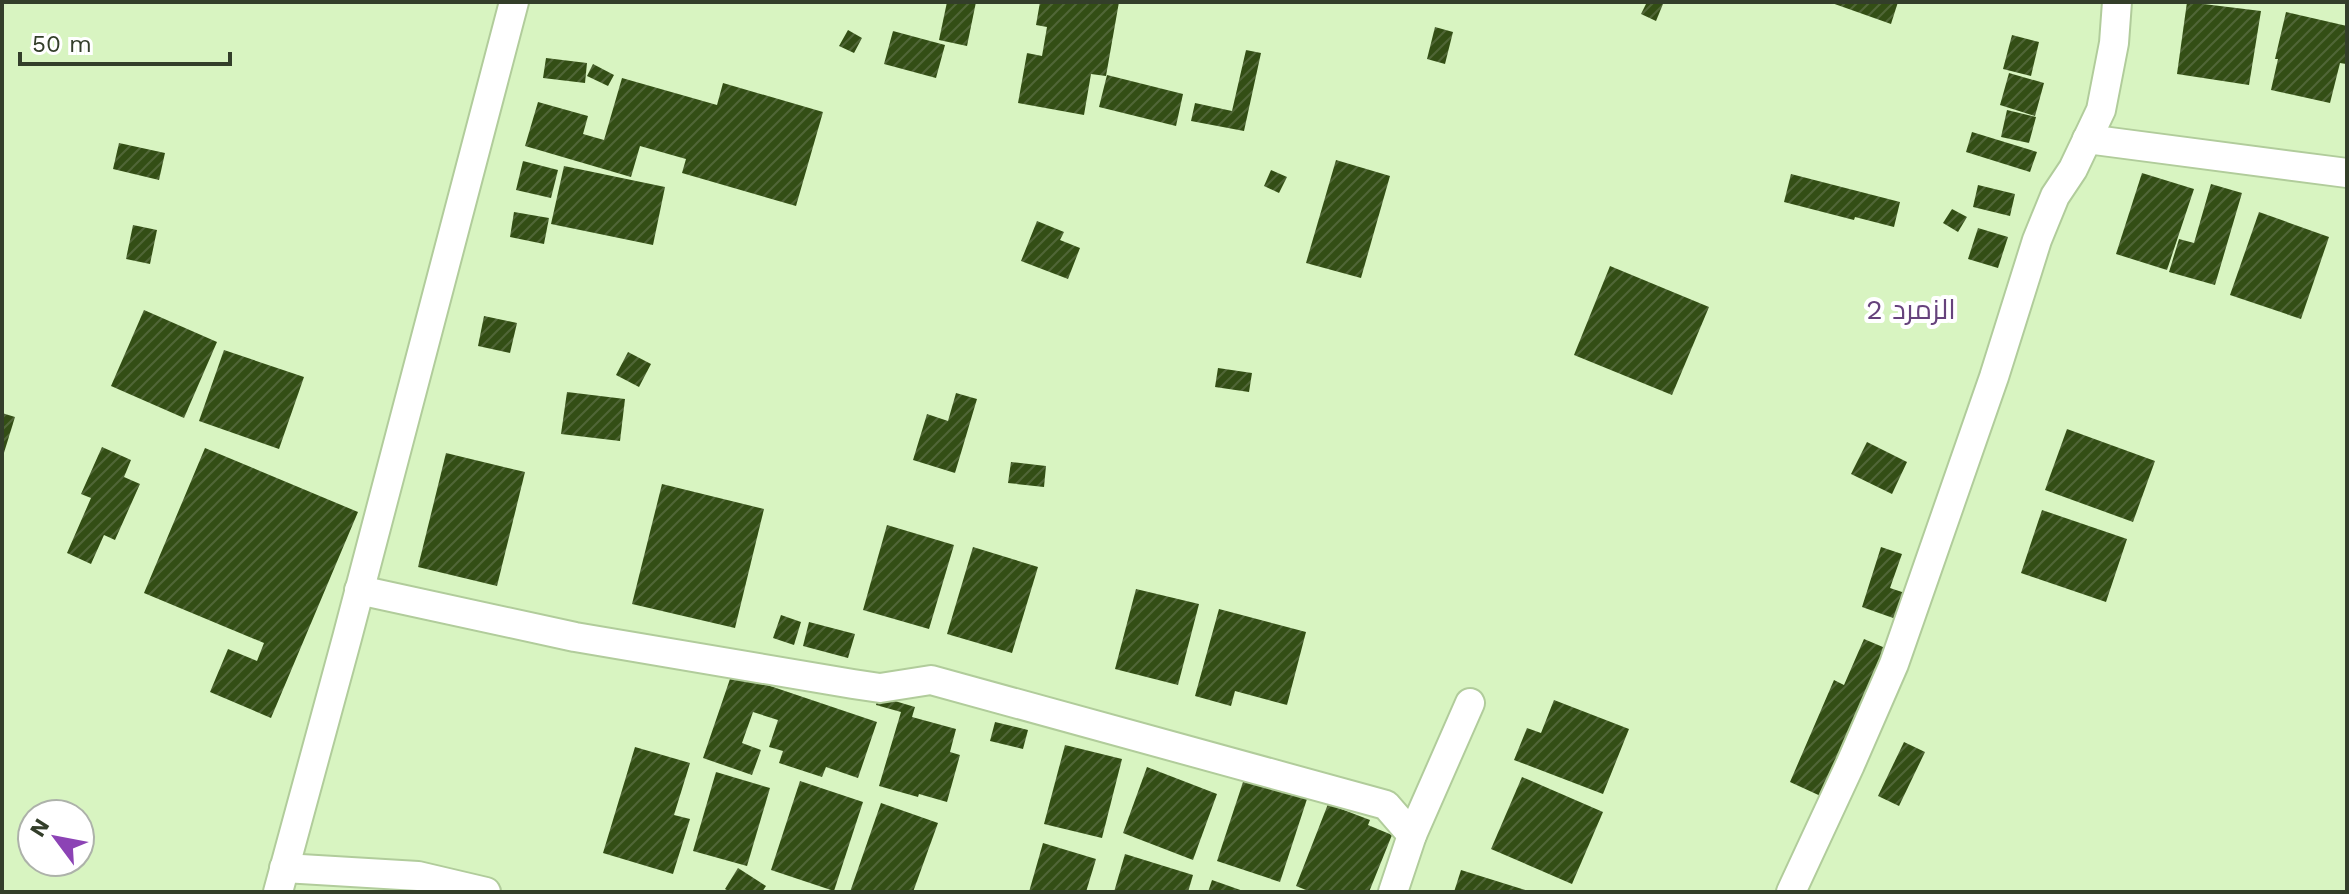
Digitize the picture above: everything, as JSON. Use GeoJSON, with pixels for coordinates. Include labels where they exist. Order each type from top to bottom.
{"type":"FeatureCollection","features":[{"type":"Feature","properties":{"kind":"street"},"geometry":{"type":"LineString","coordinates":[[486,892],[418,876],[281,880],[514,2]]}},
{"type":"Feature","properties":{"kind":"street"},"geometry":{"type":"LineString","coordinates":[[1791,892],[1894,664],[1994,377],[2037,240],[2055,196],[2073,169],[2101,110],[2114,43],[2117,2]]}},
{"type":"Feature","properties":{"kind":"street"},"geometry":{"type":"LineString","coordinates":[[2087,139],[2347,173]]}},
{"type":"Feature","properties":{"kind":"street"},"geometry":{"type":"LineString","coordinates":[[359,590],[575,637],[853,684],[880,688],[931,680],[1386,805],[1412,835]]}},
{"type":"Feature","properties":{"kind":"street"},"geometry":{"type":"LineString","coordinates":[[1393,892],[1412,835],[1470,703]]}},
{"type":"Feature","properties":{"kind":"building"},"geometry":{"type":"Polygon","coordinates":[[[947,2],[976,2],[967,46],[939,40],[947,2]]]}},
{"type":"Feature","properties":{"kind":"building"},"geometry":{"type":"Polygon","coordinates":[[[1040,2],[1119,2],[1106,76],[1091,74],[1084,115],[1018,103],[1027,53],[1042,56],[1047,27],[1036,25],[1040,2]]]}},
{"type":"Feature","properties":{"kind":"building"},"geometry":{"type":"Polygon","coordinates":[[[1647,2],[1663,4],[1656,21],[1641,14],[1647,2]]]}},
{"type":"Feature","properties":{"kind":"building"},"geometry":{"type":"Polygon","coordinates":[[[1829,2],[1898,2],[1891,24],[1829,2]]]}},
{"type":"Feature","properties":{"kind":"building"},"geometry":{"type":"Polygon","coordinates":[[[2187,2],[2261,11],[2249,85],[2177,74],[2187,2]]]}},
{"type":"Feature","properties":{"kind":"building"},"geometry":{"type":"Polygon","coordinates":[[[2286,12],[2347,26],[2346,64],[2340,63],[2330,103],[2271,90],[2286,12]]]}},
{"type":"Feature","properties":{"kind":"building"},"geometry":{"type":"Polygon","coordinates":[[[1435,27],[1453,32],[1445,64],[1427,59],[1435,27]]]}},
{"type":"Feature","properties":{"kind":"building"},"geometry":{"type":"Polygon","coordinates":[[[848,30],[862,38],[854,53],[839,46],[848,30]]]}},
{"type":"Feature","properties":{"kind":"building"},"geometry":{"type":"Polygon","coordinates":[[[893,31],[945,45],[936,78],[884,64],[893,31]]]}},
{"type":"Feature","properties":{"kind":"building"},"geometry":{"type":"Polygon","coordinates":[[[2012,35],[2039,42],[2031,76],[2003,69],[2012,35]]]}},
{"type":"Feature","properties":{"kind":"building"},"geometry":{"type":"Polygon","coordinates":[[[1246,50],[1261,53],[1244,131],[1191,121],[1195,103],[1232,111],[1246,50]]]}},
{"type":"Feature","properties":{"kind":"building"},"geometry":{"type":"Polygon","coordinates":[[[546,58],[587,63],[585,83],[543,78],[546,58]]]}},
{"type":"Feature","properties":{"kind":"building"},"geometry":{"type":"Polygon","coordinates":[[[593,64],[614,75],[608,86],[587,76],[593,64]]]}},
{"type":"Feature","properties":{"kind":"building"},"geometry":{"type":"Polygon","coordinates":[[[2009,73],[2044,83],[2035,116],[2000,105],[2009,73]]]}},
{"type":"Feature","properties":{"kind":"building"},"geometry":{"type":"Polygon","coordinates":[[[1107,75],[1183,94],[1176,126],[1099,107],[1107,75]]]}},
{"type":"Feature","properties":{"kind":"building"},"geometry":{"type":"Polygon","coordinates":[[[622,78],[717,105],[723,83],[823,112],[796,206],[682,173],[686,159],[640,146],[631,177],[525,146],[538,102],[588,116],[583,134],[604,140],[622,78]]]}},
{"type":"Feature","properties":{"kind":"building"},"geometry":{"type":"Polygon","coordinates":[[[2007,110],[2036,117],[2029,143],[2001,137],[2007,110]]]}},
{"type":"Feature","properties":{"kind":"building"},"geometry":{"type":"Polygon","coordinates":[[[1972,132],[2037,152],[2030,172],[1966,152],[1972,132]]]}},
{"type":"Feature","properties":{"kind":"building"},"geometry":{"type":"Polygon","coordinates":[[[119,143],[165,153],[159,180],[113,169],[119,143]]]}},
{"type":"Feature","properties":{"kind":"building"},"geometry":{"type":"Polygon","coordinates":[[[1336,160],[1390,176],[1361,278],[1306,263],[1336,160]]]}},
{"type":"Feature","properties":{"kind":"building"},"geometry":{"type":"Polygon","coordinates":[[[523,161],[558,170],[551,198],[516,190],[523,161]]]}},
{"type":"Feature","properties":{"kind":"building"},"geometry":{"type":"Polygon","coordinates":[[[564,166],[665,187],[653,245],[551,224],[564,166]]]}},
{"type":"Feature","properties":{"kind":"building"},"geometry":{"type":"Polygon","coordinates":[[[1271,170],[1287,177],[1279,193],[1264,186],[1271,170]]]}},
{"type":"Feature","properties":{"kind":"building"},"geometry":{"type":"Polygon","coordinates":[[[2142,173],[2194,189],[2167,270],[2116,254],[2142,173]]]}},
{"type":"Feature","properties":{"kind":"building"},"geometry":{"type":"Polygon","coordinates":[[[1791,174],[1900,202],[1894,227],[1784,202],[1791,174]]]}},
{"type":"Feature","properties":{"kind":"building"},"geometry":{"type":"Polygon","coordinates":[[[2211,184],[2242,193],[2215,285],[2169,272],[2179,239],[2194,243],[2211,184]]]}},
{"type":"Feature","properties":{"kind":"building"},"geometry":{"type":"Polygon","coordinates":[[[1978,185],[2015,194],[2010,216],[1973,207],[1978,185]]]}},
{"type":"Feature","properties":{"kind":"building"},"geometry":{"type":"Polygon","coordinates":[[[1952,209],[1967,217],[1958,232],[1943,223],[1952,209]]]}},
{"type":"Feature","properties":{"kind":"building"},"geometry":{"type":"Polygon","coordinates":[[[514,212],[549,218],[544,244],[510,237],[514,212]]]}},
{"type":"Feature","properties":{"kind":"building"},"geometry":{"type":"Polygon","coordinates":[[[2259,212],[2329,237],[2301,319],[2230,295],[2259,212]]]}},
{"type":"Feature","properties":{"kind":"building"},"geometry":{"type":"Polygon","coordinates":[[[1037,221],[1064,232],[1060,240],[1080,248],[1068,279],[1021,261],[1037,221]]]}},
{"type":"Feature","properties":{"kind":"building"},"geometry":{"type":"Polygon","coordinates":[[[133,225],[157,230],[150,264],[126,259],[133,225]]]}},
{"type":"Feature","properties":{"kind":"building"},"geometry":{"type":"Polygon","coordinates":[[[1978,228],[2008,237],[1998,268],[1968,259],[1978,228]]]}},
{"type":"Feature","properties":{"kind":"building"},"geometry":{"type":"Polygon","coordinates":[[[1610,266],[1709,307],[1672,395],[1574,355],[1610,266]]]}},
{"type":"Feature","properties":{"kind":"building"},"geometry":{"type":"Polygon","coordinates":[[[144,310],[217,342],[184,418],[111,386],[144,310]]]}},
{"type":"Feature","properties":{"kind":"building"},"geometry":{"type":"Polygon","coordinates":[[[484,316],[517,323],[510,353],[478,346],[484,316]]]}},
{"type":"Feature","properties":{"kind":"building"},"geometry":{"type":"Polygon","coordinates":[[[224,350],[304,377],[279,449],[199,421],[224,350]]]}},
{"type":"Feature","properties":{"kind":"building"},"geometry":{"type":"Polygon","coordinates":[[[628,352],[651,364],[639,387],[616,375],[628,352]]]}},
{"type":"Feature","properties":{"kind":"building"},"geometry":{"type":"Polygon","coordinates":[[[1218,368],[1252,373],[1249,392],[1215,387],[1218,368]]]}},
{"type":"Feature","properties":{"kind":"building"},"geometry":{"type":"Polygon","coordinates":[[[567,392],[625,399],[620,441],[561,434],[567,392]]]}},
{"type":"Feature","properties":{"kind":"building"},"geometry":{"type":"Polygon","coordinates":[[[956,393],[977,399],[955,473],[913,460],[927,414],[948,421],[956,393]]]}},
{"type":"Feature","properties":{"kind":"building"},"geometry":{"type":"Polygon","coordinates":[[[2,413],[15,417],[3,456],[2,456],[2,413]]]}},
{"type":"Feature","properties":{"kind":"building"},"geometry":{"type":"Polygon","coordinates":[[[2067,429],[2155,461],[2133,522],[2045,490],[2067,429]]]}},
{"type":"Feature","properties":{"kind":"building"},"geometry":{"type":"Polygon","coordinates":[[[1867,442],[1907,462],[1892,494],[1851,474],[1867,442]]]}},
{"type":"Feature","properties":{"kind":"building"},"geometry":{"type":"Polygon","coordinates":[[[102,447],[131,460],[124,477],[140,484],[115,540],[104,535],[91,564],[67,553],[91,498],[81,494],[102,447]]]}},
{"type":"Feature","properties":{"kind":"building"},"geometry":{"type":"Polygon","coordinates":[[[205,448],[358,512],[271,718],[210,692],[228,649],[257,661],[264,643],[144,593],[205,448]]]}},
{"type":"Feature","properties":{"kind":"building"},"geometry":{"type":"Polygon","coordinates":[[[446,453],[525,472],[497,586],[418,567],[446,453]]]}},
{"type":"Feature","properties":{"kind":"building"},"geometry":{"type":"Polygon","coordinates":[[[1011,462],[1046,466],[1044,487],[1008,483],[1011,462]]]}},
{"type":"Feature","properties":{"kind":"building"},"geometry":{"type":"Polygon","coordinates":[[[662,484],[764,509],[735,628],[632,604],[662,484]]]}},
{"type":"Feature","properties":{"kind":"building"},"geometry":{"type":"Polygon","coordinates":[[[2042,510],[2127,539],[2106,602],[2021,573],[2042,510]]]}},
{"type":"Feature","properties":{"kind":"building"},"geometry":{"type":"Polygon","coordinates":[[[887,525],[954,545],[929,629],[863,610],[887,525]]]}},
{"type":"Feature","properties":{"kind":"building"},"geometry":{"type":"Polygon","coordinates":[[[973,547],[1038,567],[1012,653],[947,634],[973,547]]]}},
{"type":"Feature","properties":{"kind":"building"},"geometry":{"type":"Polygon","coordinates":[[[1881,547],[1902,554],[1890,588],[1905,593],[1896,619],[1862,607],[1881,547]]]}},
{"type":"Feature","properties":{"kind":"building"},"geometry":{"type":"Polygon","coordinates":[[[1136,589],[1199,604],[1178,685],[1115,669],[1136,589]]]}},
{"type":"Feature","properties":{"kind":"building"},"geometry":{"type":"Polygon","coordinates":[[[1219,609],[1306,632],[1287,705],[1235,691],[1231,706],[1195,696],[1219,609]]]}},
{"type":"Feature","properties":{"kind":"building"},"geometry":{"type":"Polygon","coordinates":[[[781,615],[801,622],[794,645],[773,638],[781,615]]]}},
{"type":"Feature","properties":{"kind":"building"},"geometry":{"type":"Polygon","coordinates":[[[809,622],[855,634],[848,658],[803,646],[809,622]]]}},
{"type":"Feature","properties":{"kind":"building"},"geometry":{"type":"Polygon","coordinates":[[[1864,639],[1890,650],[1825,798],[1790,782],[1834,680],[1844,685],[1864,639]]]}},
{"type":"Feature","properties":{"kind":"building"},"geometry":{"type":"Polygon","coordinates":[[[732,673],[877,722],[858,778],[826,767],[822,777],[779,763],[783,751],[769,747],[778,720],[753,712],[742,743],[761,750],[752,775],[703,758],[732,673]]]}},
{"type":"Feature","properties":{"kind":"building"},"geometry":{"type":"Polygon","coordinates":[[[878,696],[915,707],[912,717],[956,729],[950,752],[960,755],[947,802],[879,786],[901,712],[876,705],[878,696]]]}},
{"type":"Feature","properties":{"kind":"building"},"geometry":{"type":"Polygon","coordinates":[[[1554,700],[1629,729],[1603,794],[1514,760],[1527,728],[1541,733],[1554,700]]]}},
{"type":"Feature","properties":{"kind":"building"},"geometry":{"type":"Polygon","coordinates":[[[995,722],[1028,730],[1023,749],[990,741],[995,722]]]}},
{"type":"Feature","properties":{"kind":"building"},"geometry":{"type":"Polygon","coordinates":[[[1904,742],[1925,752],[1899,806],[1878,796],[1904,742]]]}},
{"type":"Feature","properties":{"kind":"building"},"geometry":{"type":"Polygon","coordinates":[[[1065,745],[1122,759],[1102,838],[1044,824],[1065,745]]]}},
{"type":"Feature","properties":{"kind":"building"},"geometry":{"type":"Polygon","coordinates":[[[635,747],[690,763],[674,815],[690,819],[673,874],[603,853],[635,747]]]}},
{"type":"Feature","properties":{"kind":"building"},"geometry":{"type":"Polygon","coordinates":[[[1147,767],[1217,794],[1193,860],[1123,833],[1147,767]]]}},
{"type":"Feature","properties":{"kind":"building"},"geometry":{"type":"Polygon","coordinates":[[[716,772],[770,788],[747,866],[693,851],[716,772]]]}},
{"type":"Feature","properties":{"kind":"building"},"geometry":{"type":"Polygon","coordinates":[[[1522,777],[1603,812],[1572,884],[1491,849],[1522,777]]]}},
{"type":"Feature","properties":{"kind":"building"},"geometry":{"type":"Polygon","coordinates":[[[1244,779],[1307,799],[1280,882],[1217,861],[1244,779]]]}},
{"type":"Feature","properties":{"kind":"building"},"geometry":{"type":"Polygon","coordinates":[[[800,781],[863,802],[834,891],[771,870],[800,781]]]}},
{"type":"Feature","properties":{"kind":"building"},"geometry":{"type":"Polygon","coordinates":[[[881,803],[938,823],[913,892],[850,892],[881,803]]]}},
{"type":"Feature","properties":{"kind":"building"},"geometry":{"type":"Polygon","coordinates":[[[1328,804],[1370,820],[1368,825],[1392,835],[1369,892],[1311,892],[1296,886],[1328,804]]]}},
{"type":"Feature","properties":{"kind":"building"},"geometry":{"type":"Polygon","coordinates":[[[1043,843],[1096,859],[1086,892],[1029,892],[1043,843]]]}},
{"type":"Feature","properties":{"kind":"building"},"geometry":{"type":"Polygon","coordinates":[[[1125,854],[1193,875],[1188,892],[1114,892],[1125,854]]]}},
{"type":"Feature","properties":{"kind":"building"},"geometry":{"type":"Polygon","coordinates":[[[738,868],[766,886],[762,892],[730,892],[725,889],[738,868]]]}},
{"type":"Feature","properties":{"kind":"building"},"geometry":{"type":"Polygon","coordinates":[[[1461,870],[1528,891],[1528,892],[1454,892],[1461,870]]]}},
{"type":"Feature","properties":{"kind":"building"},"geometry":{"type":"Polygon","coordinates":[[[1212,880],[1246,892],[1208,892],[1212,880]]]}},
{"type":"Feature","properties":{"kind":"district","name":"الزمرد 2"},"geometry":{"type":"Point","coordinates":[1911,309]}}]}
